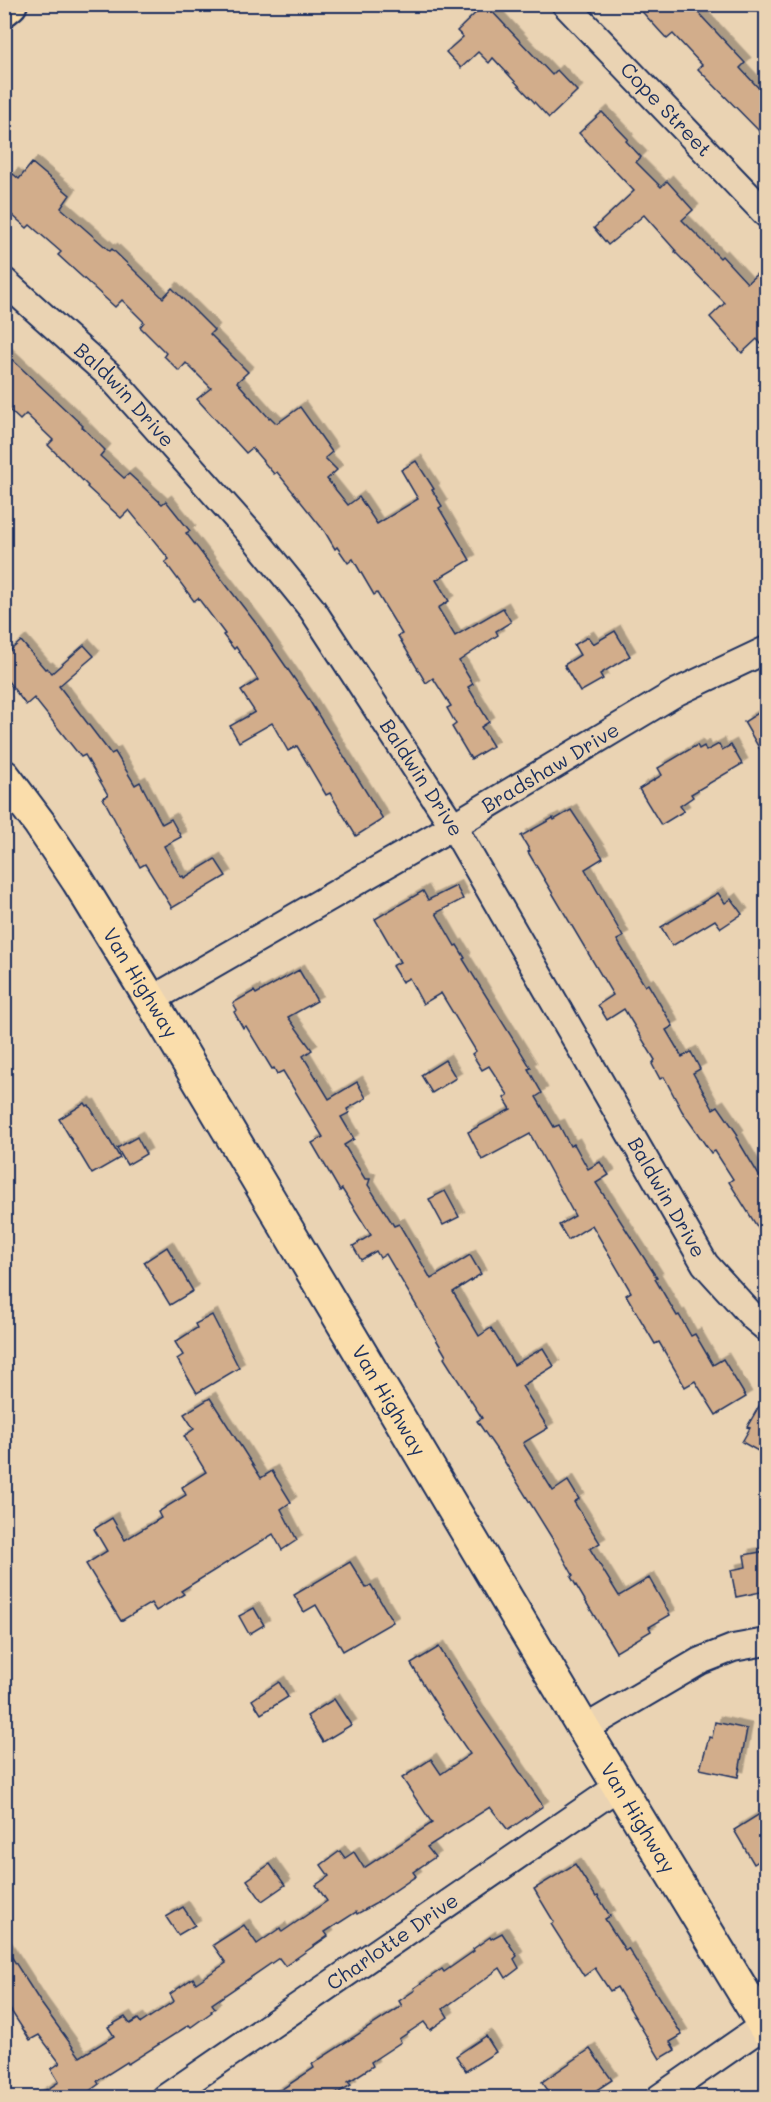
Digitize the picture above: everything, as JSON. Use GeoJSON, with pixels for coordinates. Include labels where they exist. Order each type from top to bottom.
{"type":"FeatureCollection","features":[{"type":"Feature","properties":{"kind":"highway"},"geometry":{"type":"LineString","coordinates":[[4,9],[10,4]]}},
{"type":"Feature","properties":{"kind":"main road","name":"Van Highway"},"geometry":{"type":"LineString","coordinates":[[4,777],[72,872],[151,1000],[584,1729],[765,2027]]}},
{"type":"Feature","properties":{"kind":"street","name":"Cope Street"},"geometry":{"type":"LineString","coordinates":[[565,4],[766,214]]}},
{"type":"Feature","properties":{"kind":"street","name":"Baldwin Drive"},"geometry":{"type":"LineString","coordinates":[[4,280],[109,375],[256,540],[312,609],[453,826],[705,1264],[766,1328]]}},
{"type":"Feature","properties":{"kind":"street","name":"Bradshaw Drive"},"geometry":{"type":"LineString","coordinates":[[151,1000],[453,826],[677,692],[766,650]]}},
{"type":"Feature","properties":{"kind":"street"},"geometry":{"type":"LineString","coordinates":[[584,1729],[700,1661],[733,1648],[766,1642]]}},
{"type":"Feature","properties":{"kind":"street","name":"Charlotte Drive"},"geometry":{"type":"LineString","coordinates":[[165,2097],[619,1786]]}},
{"type":"Feature","properties":{"kind":"street"},"geometry":{"type":"LineString","coordinates":[[659,2097],[765,2027]]}},
{"type":"Feature","properties":{"kind":"building"},"geometry":{"type":"Polygon","coordinates":[[[485,4],[552,75],[557,70],[577,91],[549,118],[493,58],[489,63],[478,52],[461,68],[446,52],[463,37],[457,31],[485,4]]]}},
{"type":"Feature","properties":{"kind":"building"},"geometry":{"type":"Polygon","coordinates":[[[635,4],[690,4],[745,63],[740,68],[766,96],[766,138],[698,69],[702,65],[673,34],[667,39],[635,4]]]}},
{"type":"Feature","properties":{"kind":"building"},"geometry":{"type":"Polygon","coordinates":[[[602,112],[628,139],[626,141],[641,157],[636,162],[661,187],[667,181],[693,210],[682,220],[720,258],[722,256],[747,283],[766,266],[766,350],[757,339],[742,353],[710,317],[725,303],[675,252],[644,215],[608,245],[594,228],[634,191],[579,133],[602,112]]]}},
{"type":"Feature","properties":{"kind":"building"},"geometry":{"type":"Polygon","coordinates":[[[32,163],[70,195],[61,208],[110,251],[112,249],[163,298],[172,288],[214,330],[210,334],[248,372],[237,382],[269,418],[276,423],[279,422],[300,407],[332,452],[325,458],[337,470],[327,479],[348,505],[359,497],[377,524],[418,499],[401,470],[416,461],[434,489],[432,490],[442,506],[439,508],[470,560],[436,580],[449,601],[438,608],[455,636],[503,608],[511,622],[496,631],[498,635],[459,661],[473,684],[468,687],[489,722],[481,727],[493,746],[471,759],[452,727],[456,724],[447,708],[451,706],[433,678],[426,683],[398,636],[402,634],[377,593],[374,595],[353,559],[348,563],[337,547],[335,549],[325,532],[277,472],[274,474],[252,448],[246,453],[197,399],[211,388],[186,363],[179,371],[164,356],[166,353],[140,327],[144,322],[122,300],[115,307],[58,255],[61,252],[30,225],[27,228],[4,208],[4,183],[13,174],[19,179],[32,163]]]}},
{"type":"Feature","properties":{"kind":"building"},"geometry":{"type":"Polygon","coordinates":[[[4,352],[83,426],[105,450],[100,456],[124,478],[129,474],[162,504],[166,501],[190,531],[186,533],[258,626],[309,700],[383,819],[356,836],[330,793],[326,795],[297,746],[288,751],[272,723],[239,742],[230,726],[255,712],[241,691],[258,680],[198,598],[194,601],[165,562],[169,559],[129,510],[121,518],[87,487],[48,445],[53,440],[26,414],[20,420],[4,405],[4,352]]]}},
{"type":"Feature","properties":{"kind":"building"},"geometry":{"type":"Polygon","coordinates":[[[615,631],[630,656],[600,674],[603,679],[580,692],[564,665],[580,655],[574,645],[588,637],[593,644],[615,631]]]}},
{"type":"Feature","properties":{"kind":"building"},"geometry":{"type":"Polygon","coordinates":[[[21,641],[45,669],[47,668],[52,673],[84,645],[94,656],[59,686],[111,754],[115,752],[135,785],[140,782],[162,824],[171,819],[181,837],[164,846],[181,877],[184,878],[215,859],[226,876],[172,908],[145,864],[140,867],[103,798],[108,795],[85,755],[81,757],[34,698],[26,705],[4,676],[4,656],[21,641]]]}},
{"type":"Feature","properties":{"kind":"building"},"geometry":{"type":"Polygon","coordinates":[[[766,708],[766,760],[744,722],[766,708]]]}},
{"type":"Feature","properties":{"kind":"building"},"geometry":{"type":"Polygon","coordinates":[[[719,744],[722,750],[731,745],[742,764],[691,794],[693,797],[680,806],[684,811],[661,825],[639,789],[662,775],[658,768],[697,745],[699,749],[704,746],[706,751],[719,744]]]}},
{"type":"Feature","properties":{"kind":"building"},"geometry":{"type":"Polygon","coordinates":[[[571,810],[603,858],[585,869],[623,937],[617,940],[645,986],[648,984],[673,1026],[666,1030],[682,1057],[691,1052],[700,1069],[693,1073],[713,1109],[718,1106],[738,1135],[736,1137],[766,1187],[766,1241],[729,1182],[733,1179],[715,1151],[711,1153],[682,1111],[664,1077],[660,1079],[652,1064],[655,1060],[624,1009],[607,1020],[598,1005],[613,995],[528,852],[530,851],[521,836],[571,810]]]}},
{"type":"Feature","properties":{"kind":"building"},"geometry":{"type":"Polygon","coordinates":[[[456,886],[463,899],[436,913],[531,1068],[528,1069],[542,1093],[536,1097],[554,1127],[559,1125],[570,1146],[574,1144],[588,1169],[600,1162],[609,1175],[596,1183],[657,1278],[655,1279],[677,1316],[679,1315],[691,1336],[695,1334],[713,1365],[723,1359],[746,1397],[716,1415],[695,1381],[685,1387],[659,1342],[655,1344],[626,1295],[631,1292],[592,1225],[568,1240],[559,1225],[575,1216],[530,1134],[482,1160],[468,1132],[511,1109],[504,1098],[508,1095],[489,1066],[482,1070],[472,1054],[476,1051],[441,993],[423,1004],[409,978],[402,982],[392,966],[400,962],[375,919],[423,891],[428,900],[456,886]]]}},
{"type":"Feature","properties":{"kind":"building"},"geometry":{"type":"Polygon","coordinates":[[[718,893],[725,903],[731,899],[742,914],[721,928],[715,920],[672,946],[661,927],[718,893]]]}},
{"type":"Feature","properties":{"kind":"building"},"geometry":{"type":"Polygon","coordinates":[[[299,970],[317,1001],[288,1017],[312,1050],[303,1056],[329,1099],[357,1082],[366,1098],[347,1109],[349,1113],[341,1117],[354,1139],[344,1145],[365,1179],[370,1179],[368,1185],[394,1226],[399,1224],[431,1279],[470,1255],[481,1274],[453,1292],[479,1336],[491,1328],[514,1365],[543,1348],[554,1366],[522,1386],[548,1428],[523,1443],[553,1491],[568,1481],[579,1499],[574,1502],[600,1543],[590,1549],[619,1596],[649,1578],[670,1615],[649,1627],[651,1631],[616,1652],[571,1577],[573,1575],[555,1543],[477,1421],[482,1418],[444,1358],[446,1356],[386,1254],[380,1258],[376,1251],[361,1260],[353,1246],[371,1235],[342,1189],[340,1191],[312,1143],[323,1137],[283,1071],[277,1074],[274,1068],[272,1069],[246,1026],[243,1028],[234,1012],[237,1010],[233,1003],[254,991],[256,994],[299,970]]]}},
{"type":"Feature","properties":{"kind":"building"},"geometry":{"type":"Polygon","coordinates":[[[445,1060],[456,1078],[432,1093],[421,1075],[445,1060]]]}},
{"type":"Feature","properties":{"kind":"building"},"geometry":{"type":"Polygon","coordinates":[[[85,1103],[89,1105],[120,1158],[92,1174],[59,1119],[85,1103]]]}},
{"type":"Feature","properties":{"kind":"building"},"geometry":{"type":"Polygon","coordinates":[[[137,1137],[146,1154],[127,1165],[117,1148],[137,1137]]]}},
{"type":"Feature","properties":{"kind":"building"},"geometry":{"type":"Polygon","coordinates":[[[445,1191],[459,1217],[443,1225],[429,1199],[445,1191]]]}},
{"type":"Feature","properties":{"kind":"building"},"geometry":{"type":"Polygon","coordinates":[[[167,1247],[193,1291],[170,1305],[144,1262],[167,1247]]]}},
{"type":"Feature","properties":{"kind":"building"},"geometry":{"type":"Polygon","coordinates":[[[212,1315],[239,1368],[197,1393],[177,1359],[183,1355],[175,1342],[197,1328],[195,1324],[212,1315]]]}},
{"type":"Feature","properties":{"kind":"building"},"geometry":{"type":"Polygon","coordinates":[[[766,1394],[766,1451],[760,1447],[758,1451],[742,1442],[750,1428],[747,1427],[766,1394]]]}},
{"type":"Feature","properties":{"kind":"building"},"geometry":{"type":"Polygon","coordinates":[[[210,1398],[261,1478],[272,1471],[291,1502],[281,1509],[297,1540],[282,1550],[273,1534],[181,1591],[184,1594],[156,1611],[151,1603],[121,1621],[86,1564],[107,1551],[94,1529],[112,1518],[125,1540],[161,1518],[158,1512],[186,1495],[182,1487],[206,1472],[184,1436],[194,1429],[184,1414],[210,1398]]]}},
{"type":"Feature","properties":{"kind":"building"},"geometry":{"type":"Polygon","coordinates":[[[766,1551],[766,1591],[736,1597],[731,1570],[746,1567],[744,1555],[766,1551]]]}},
{"type":"Feature","properties":{"kind":"building"},"geometry":{"type":"Polygon","coordinates":[[[350,1562],[366,1588],[371,1585],[393,1622],[343,1651],[316,1605],[304,1612],[294,1595],[350,1562]]]}},
{"type":"Feature","properties":{"kind":"building"},"geometry":{"type":"Polygon","coordinates":[[[254,1608],[264,1625],[249,1634],[239,1616],[254,1608]]]}},
{"type":"Feature","properties":{"kind":"building"},"geometry":{"type":"Polygon","coordinates":[[[439,1647],[478,1711],[543,1806],[508,1830],[490,1807],[427,1847],[435,1857],[413,1872],[416,1876],[375,1904],[357,1914],[356,1912],[325,1932],[328,1936],[285,1966],[279,1958],[212,2004],[215,2008],[212,2012],[191,2027],[189,2025],[97,2081],[99,2084],[81,2097],[35,2097],[59,2082],[51,2069],[60,2063],[39,2035],[30,2040],[4,2000],[4,1945],[41,2003],[80,2057],[114,2036],[108,2027],[125,2017],[130,2024],[138,2019],[141,2023],[174,2001],[170,1994],[193,1978],[196,1983],[226,1963],[213,1945],[244,1925],[257,1944],[280,1928],[282,1932],[327,1901],[316,1885],[329,1876],[321,1865],[340,1851],[345,1858],[354,1852],[364,1868],[432,1823],[402,1778],[431,1759],[441,1774],[470,1754],[411,1664],[439,1647]]]}},
{"type":"Feature","properties":{"kind":"building"},"geometry":{"type":"Polygon","coordinates":[[[279,1682],[288,1697],[261,1714],[252,1700],[279,1682]]]}},
{"type":"Feature","properties":{"kind":"building"},"geometry":{"type":"Polygon","coordinates":[[[334,1699],[351,1725],[323,1742],[307,1716],[334,1699]]]}},
{"type":"Feature","properties":{"kind":"building"},"geometry":{"type":"Polygon","coordinates":[[[715,1722],[747,1729],[738,1777],[700,1769],[709,1737],[712,1738],[715,1722]]]}},
{"type":"Feature","properties":{"kind":"building"},"geometry":{"type":"Polygon","coordinates":[[[766,1810],[766,1856],[754,1864],[734,1830],[766,1810]]]}},
{"type":"Feature","properties":{"kind":"building"},"geometry":{"type":"Polygon","coordinates":[[[270,1864],[285,1885],[262,1901],[247,1880],[270,1864]]]}},
{"type":"Feature","properties":{"kind":"building"},"geometry":{"type":"Polygon","coordinates":[[[575,1864],[610,1916],[605,1919],[625,1950],[628,1948],[682,2035],[670,2042],[675,2050],[660,2059],[617,1987],[610,1991],[595,1968],[584,1976],[551,1924],[554,1922],[534,1889],[575,1864]]]}},
{"type":"Feature","properties":{"kind":"building"},"geometry":{"type":"Polygon","coordinates":[[[183,1907],[195,1925],[178,1935],[166,1917],[183,1907]]]}},
{"type":"Feature","properties":{"kind":"building"},"geometry":{"type":"Polygon","coordinates":[[[502,1933],[517,1956],[514,1959],[519,1968],[506,1978],[500,1968],[443,2009],[448,2017],[430,2030],[424,2022],[399,2039],[401,2042],[371,2062],[373,2066],[348,2082],[351,2085],[331,2097],[270,2097],[314,2068],[312,2064],[402,2006],[399,2001],[415,1990],[414,1988],[442,1969],[444,1972],[490,1937],[491,1939],[502,1933]]]}},
{"type":"Feature","properties":{"kind":"building"},"geometry":{"type":"Polygon","coordinates":[[[486,2036],[496,2052],[466,2071],[456,2056],[486,2036]]]}},
{"type":"Feature","properties":{"kind":"building"},"geometry":{"type":"Polygon","coordinates":[[[590,2049],[612,2080],[586,2097],[553,2097],[542,2082],[590,2049]]]}}]}
